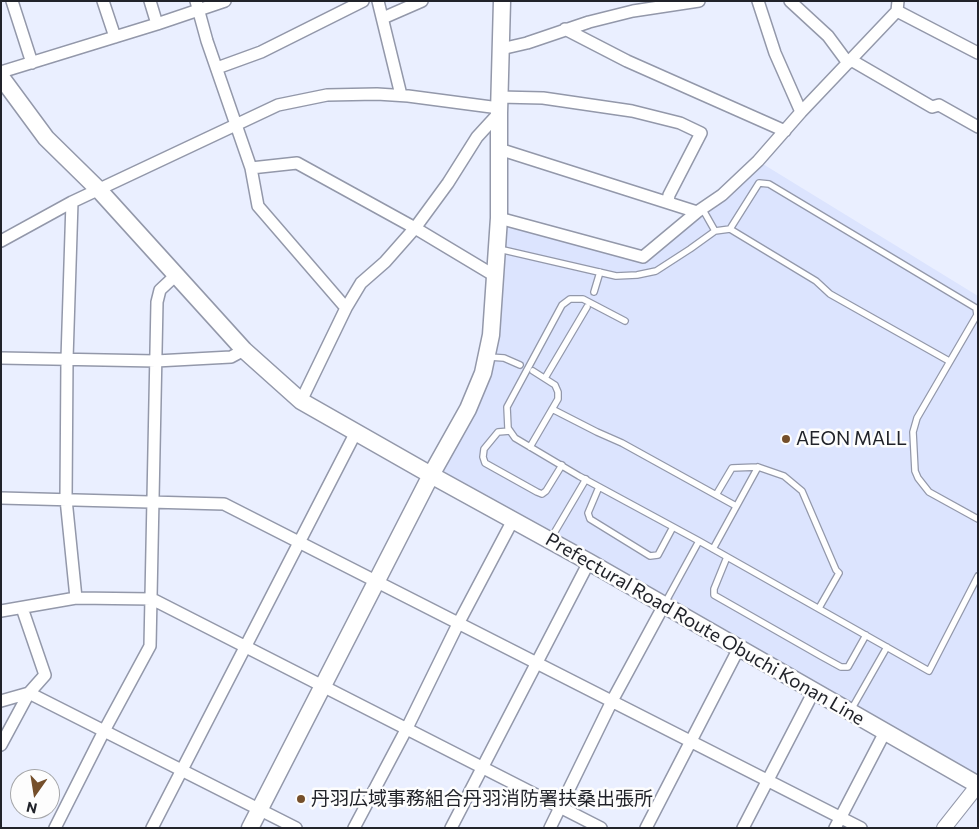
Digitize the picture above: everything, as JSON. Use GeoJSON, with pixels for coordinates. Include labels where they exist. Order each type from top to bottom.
{"type":"FeatureCollection","features":[{"type":"Feature","properties":{"kind":"main road"},"geometry":{"type":"LineString","coordinates":[[250,828],[430,475],[468,409],[483,374],[491,335],[499,218],[499,106],[502,1]]}},
{"type":"Feature","properties":{"kind":"main road","name":"Prefectural Road Route Obuchi Konan Line"},"geometry":{"type":"LineString","coordinates":[[1,77],[46,138],[99,190],[244,350],[301,400],[430,475],[590,562],[978,785]]}},
{"type":"Feature","properties":{"kind":"street"},"geometry":{"type":"LineString","coordinates":[[12,1],[32,63]]}},
{"type":"Feature","properties":{"kind":"street"},"geometry":{"type":"LineString","coordinates":[[103,1],[115,37]]}},
{"type":"Feature","properties":{"kind":"street"},"geometry":{"type":"LineString","coordinates":[[150,1],[157,24]]}},
{"type":"Feature","properties":{"kind":"street"},"geometry":{"type":"LineString","coordinates":[[1,72],[157,24],[197,6],[225,1]]}},
{"type":"Feature","properties":{"kind":"street"},"geometry":{"type":"LineString","coordinates":[[217,68],[268,49],[363,1]]}},
{"type":"Feature","properties":{"kind":"street"},"geometry":{"type":"LineString","coordinates":[[378,1],[384,18],[401,95]]}},
{"type":"Feature","properties":{"kind":"street"},"geometry":{"type":"LineString","coordinates":[[384,18],[422,1]]}},
{"type":"Feature","properties":{"kind":"street"},"geometry":{"type":"LineString","coordinates":[[492,1],[502,24]]}},
{"type":"Feature","properties":{"kind":"street"},"geometry":{"type":"LineString","coordinates":[[501,49],[634,11],[699,1]]}},
{"type":"Feature","properties":{"kind":"street"},"geometry":{"type":"LineString","coordinates":[[758,1],[775,53],[801,112]]}},
{"type":"Feature","properties":{"kind":"street"},"geometry":{"type":"LineString","coordinates":[[790,1],[828,36],[850,62],[932,107],[939,106],[978,127]]}},
{"type":"Feature","properties":{"kind":"street"},"geometry":{"type":"LineString","coordinates":[[197,6],[251,168],[258,206],[346,308]]}},
{"type":"Feature","properties":{"kind":"street"},"geometry":{"type":"LineString","coordinates":[[499,218],[643,257],[699,210],[722,195],[758,161],[801,112],[850,62],[898,6],[978,53]]}},
{"type":"Feature","properties":{"kind":"street"},"geometry":{"type":"LineString","coordinates":[[565,30],[627,61],[785,130]]}},
{"type":"Feature","properties":{"kind":"street"},"geometry":{"type":"LineString","coordinates":[[1,241],[72,202],[278,105],[327,95],[401,95],[499,106],[543,98],[632,111],[680,123],[701,133],[669,195],[668,202]]}},
{"type":"Feature","properties":{"kind":"street"},"geometry":{"type":"LineString","coordinates":[[301,400],[346,308],[361,283],[384,262],[415,228],[448,183],[499,106]]}},
{"type":"Feature","properties":{"kind":"street"},"geometry":{"type":"LineString","coordinates":[[499,149],[699,210]]}},
{"type":"Feature","properties":{"kind":"street"},"geometry":{"type":"LineString","coordinates":[[251,168],[297,163],[415,228],[495,276]]}},
{"type":"Feature","properties":{"kind":"street"},"geometry":{"type":"LineString","coordinates":[[72,202],[67,359],[66,499],[76,598]]}},
{"type":"Feature","properties":{"kind":"street"},"geometry":{"type":"LineString","coordinates":[[55,828],[150,646],[157,302],[160,290],[175,276]]}},
{"type":"Feature","properties":{"kind":"street"},"geometry":{"type":"LineString","coordinates":[[1,358],[156,361],[231,357],[244,350]]}},
{"type":"Feature","properties":{"kind":"street"},"geometry":{"type":"LineString","coordinates":[[152,828],[247,647],[356,432]]}},
{"type":"Feature","properties":{"kind":"street"},"geometry":{"type":"LineString","coordinates":[[1,498],[224,504],[861,828]]}},
{"type":"Feature","properties":{"kind":"street"},"geometry":{"type":"LineString","coordinates":[[354,828],[513,520]]}},
{"type":"Feature","properties":{"kind":"street"},"geometry":{"type":"LineString","coordinates":[[452,828],[590,562]]}},
{"type":"Feature","properties":{"kind":"street"},"geometry":{"type":"LineString","coordinates":[[1,611],[76,598],[152,599],[601,828]]}},
{"type":"Feature","properties":{"kind":"street"},"geometry":{"type":"LineString","coordinates":[[550,828],[612,701],[664,605]]}},
{"type":"Feature","properties":{"kind":"street"},"geometry":{"type":"LineString","coordinates":[[1,745],[29,693],[45,675],[22,608]]}},
{"type":"Feature","properties":{"kind":"street"},"geometry":{"type":"LineString","coordinates":[[646,828],[739,648]]}},
{"type":"Feature","properties":{"kind":"street"},"geometry":{"type":"LineString","coordinates":[[743,828],[814,691]]}},
{"type":"Feature","properties":{"kind":"street"},"geometry":{"type":"LineString","coordinates":[[1,701],[29,693],[296,828]]}},
{"type":"Feature","properties":{"kind":"street"},"geometry":{"type":"LineString","coordinates":[[835,828],[885,732]]}},
{"type":"Feature","properties":{"kind":"street"},"geometry":{"type":"LineString","coordinates":[[944,828],[978,785]]}},
{"type":"Feature","properties":{"kind":"lane"},"geometry":{"type":"LineString","coordinates":[[730,230],[758,182],[769,184],[976,308],[977,315],[917,418],[913,432],[914,471],[918,478],[929,492],[978,519]]}},
{"type":"Feature","properties":{"kind":"lane"},"geometry":{"type":"LineString","coordinates":[[699,210],[715,231]]}},
{"type":"Feature","properties":{"kind":"lane"},"geometry":{"type":"LineString","coordinates":[[497,248],[616,276],[637,275],[656,270],[715,231],[730,230],[816,281],[830,294],[949,361]]}},
{"type":"Feature","properties":{"kind":"lane"},"geometry":{"type":"LineString","coordinates":[[594,292],[600,272]]}},
{"type":"Feature","properties":{"kind":"lane"},"geometry":{"type":"LineString","coordinates":[[625,321],[583,298],[570,299],[562,305],[507,407],[508,428],[515,438],[599,487],[699,541],[929,671],[978,576]]}},
{"type":"Feature","properties":{"kind":"lane"},"geometry":{"type":"LineString","coordinates":[[545,378],[587,307]]}},
{"type":"Feature","properties":{"kind":"lane"},"geometry":{"type":"LineString","coordinates":[[486,357],[504,358],[520,365]]}},
{"type":"Feature","properties":{"kind":"lane"},"geometry":{"type":"LineString","coordinates":[[530,447],[558,399],[555,385],[533,372]]}},
{"type":"Feature","properties":{"kind":"lane"},"geometry":{"type":"LineString","coordinates":[[552,409],[622,443],[736,506]]}},
{"type":"Feature","properties":{"kind":"lane"},"geometry":{"type":"LineString","coordinates":[[510,431],[498,432],[484,449],[483,457],[485,463],[542,494],[546,491],[562,465]]}},
{"type":"Feature","properties":{"kind":"lane"},"geometry":{"type":"LineString","coordinates":[[716,495],[732,468],[758,467],[784,476],[802,491],[838,573],[819,608]]}},
{"type":"Feature","properties":{"kind":"lane"},"geometry":{"type":"LineString","coordinates":[[713,549],[758,467]]}},
{"type":"Feature","properties":{"kind":"lane"},"geometry":{"type":"LineString","coordinates":[[550,540],[586,479]]}},
{"type":"Feature","properties":{"kind":"lane"},"geometry":{"type":"LineString","coordinates":[[599,487],[588,513],[590,519],[650,556],[658,555],[673,527]]}},
{"type":"Feature","properties":{"kind":"lane"},"geometry":{"type":"LineString","coordinates":[[664,605],[699,541]]}},
{"type":"Feature","properties":{"kind":"lane"},"geometry":{"type":"LineString","coordinates":[[727,557],[714,589],[714,595],[821,656],[842,667],[848,667],[866,635]]}},
{"type":"Feature","properties":{"kind":"lane"},"geometry":{"type":"LineString","coordinates":[[850,711],[887,647]]}},
{"type":"Feature","properties":{"kind":"shaded area"},"geometry":{"type":"Polygon","coordinates":[[[758,161],[978,296],[978,785],[431,475],[483,373],[499,218],[643,257],[758,161]]]}},
{"type":"Feature","properties":{"kind":"place","name":"AEON MALL"},"geometry":{"type":"Point","coordinates":[786,439]}},
{"type":"Feature","properties":{"kind":"place","name":"丹羽広域事務組合丹羽消防署扶桑出張所"},"geometry":{"type":"Point","coordinates":[301,799]}}]}
